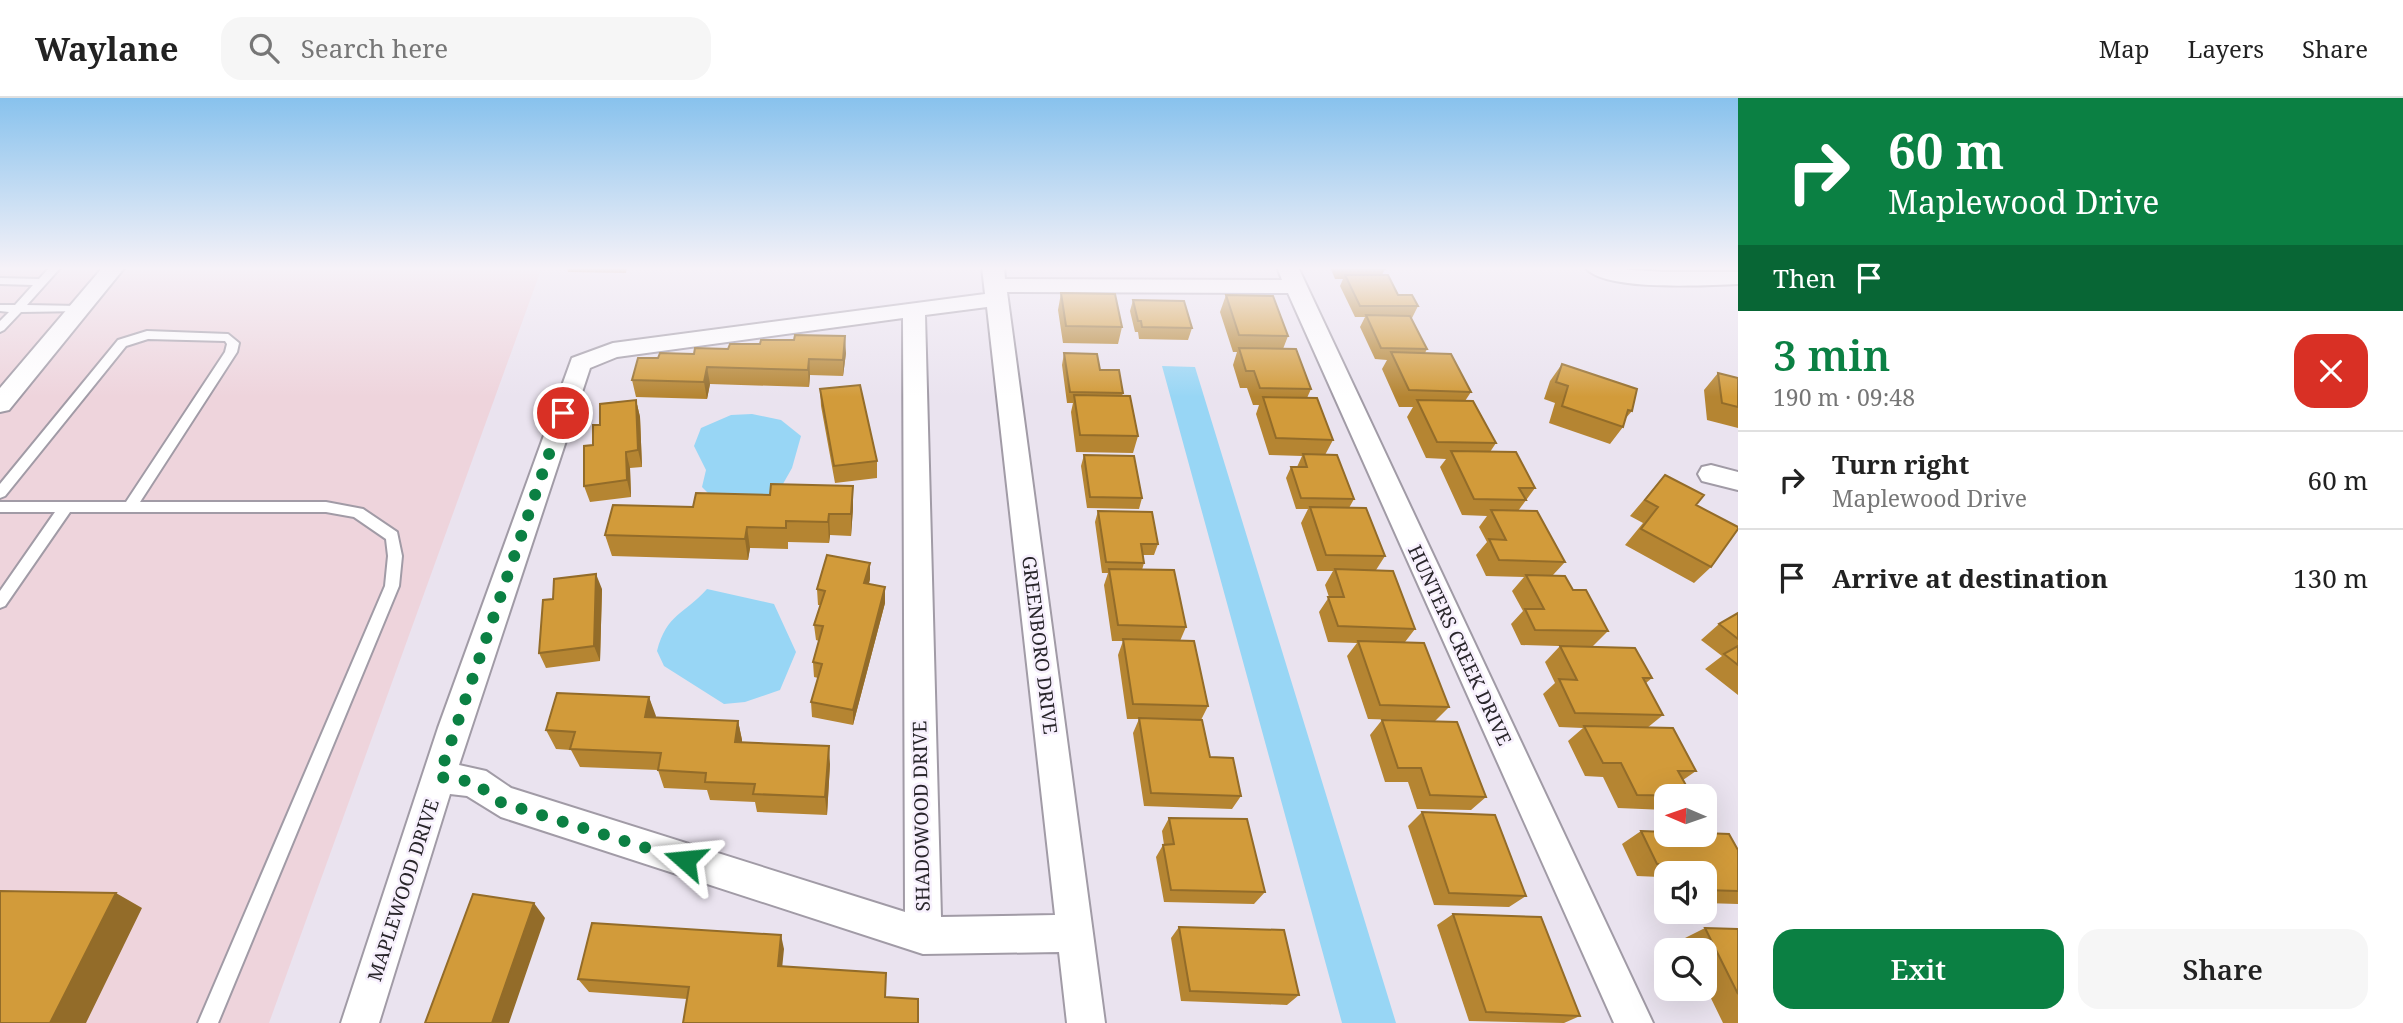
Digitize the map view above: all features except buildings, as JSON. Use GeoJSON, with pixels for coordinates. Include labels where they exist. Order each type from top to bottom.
{"type":"FeatureCollection","features":[{"type":"Feature","properties":{"kind":"street"},"geometry":{"type":"LineString","coordinates":[[0,404],[79,310]]}},
{"type":"Feature","properties":{"kind":"street","name":"MAPLEWOOD DRIVE"},"geometry":{"type":"LineString","coordinates":[[360,1023],[439,777],[580,363],[613,350],[913,310]]}},
{"type":"Feature","properties":{"kind":"street","name":"SHADOWOOD DRIVE"},"geometry":{"type":"LineString","coordinates":[[439,777],[474,782],[500,802],[923,936],[914,310]]}},
{"type":"Feature","properties":{"kind":"street","name":"GREENBORO DRIVE"},"geometry":{"type":"LineString","coordinates":[[998,310],[1086,1023]]}},
{"type":"Feature","properties":{"kind":"street","name":"HUNTERS CREEK DRIVE"},"geometry":{"type":"LineString","coordinates":[[1307,310],[1634,1023]]}},
{"type":"Feature","properties":{"kind":"street"},"geometry":{"type":"LineString","coordinates":[[1711,474],[1738,481]]}},
{"type":"Feature","properties":{"kind":"street"},"geometry":{"type":"LineString","coordinates":[[923,936],[1075,933]]}},
{"type":"Feature","properties":{"kind":"lane"},"geometry":{"type":"LineString","coordinates":[[0,328],[16,310]]}},
{"type":"Feature","properties":{"kind":"lane"},"geometry":{"type":"LineString","coordinates":[[0,493],[122,343],[147,335],[228,338],[233,343],[231,352],[129,508]]}},
{"type":"Feature","properties":{"kind":"lane"},"geometry":{"type":"LineString","coordinates":[[0,508],[326,508],[358,513],[392,536],[396,556],[392,586],[208,1023]]}},
{"type":"Feature","properties":{"kind":"lane"},"geometry":{"type":"LineString","coordinates":[[0,602],[66,508]]}},
{"type":"Feature","properties":{"kind":"shaded area"},"geometry":{"type":"Polygon","coordinates":[[[0,310],[526,310],[269,1023],[0,1023],[0,310]]]}},
{"type":"Feature","properties":{"kind":"water"},"geometry":{"type":"Polygon","coordinates":[[[1162,366],[1195,367],[1396,1023],[1342,1023],[1162,366]]]}},
{"type":"Feature","properties":{"kind":"water"},"geometry":{"type":"Polygon","coordinates":[[[752,414],[781,420],[801,436],[792,468],[775,498],[712,497],[702,487],[706,470],[694,446],[701,428],[731,415],[752,414]]]}},
{"type":"Feature","properties":{"kind":"water"},"geometry":{"type":"Polygon","coordinates":[[[707,589],[774,604],[796,652],[780,690],[745,702],[724,704],[664,666],[657,651],[666,629],[707,589]]]}},
{"type":"Feature","properties":{"kind":"route"},"geometry":{"type":"LineString","coordinates":[[563,413],[439,777],[474,782],[500,802],[685,860]]}}]}
